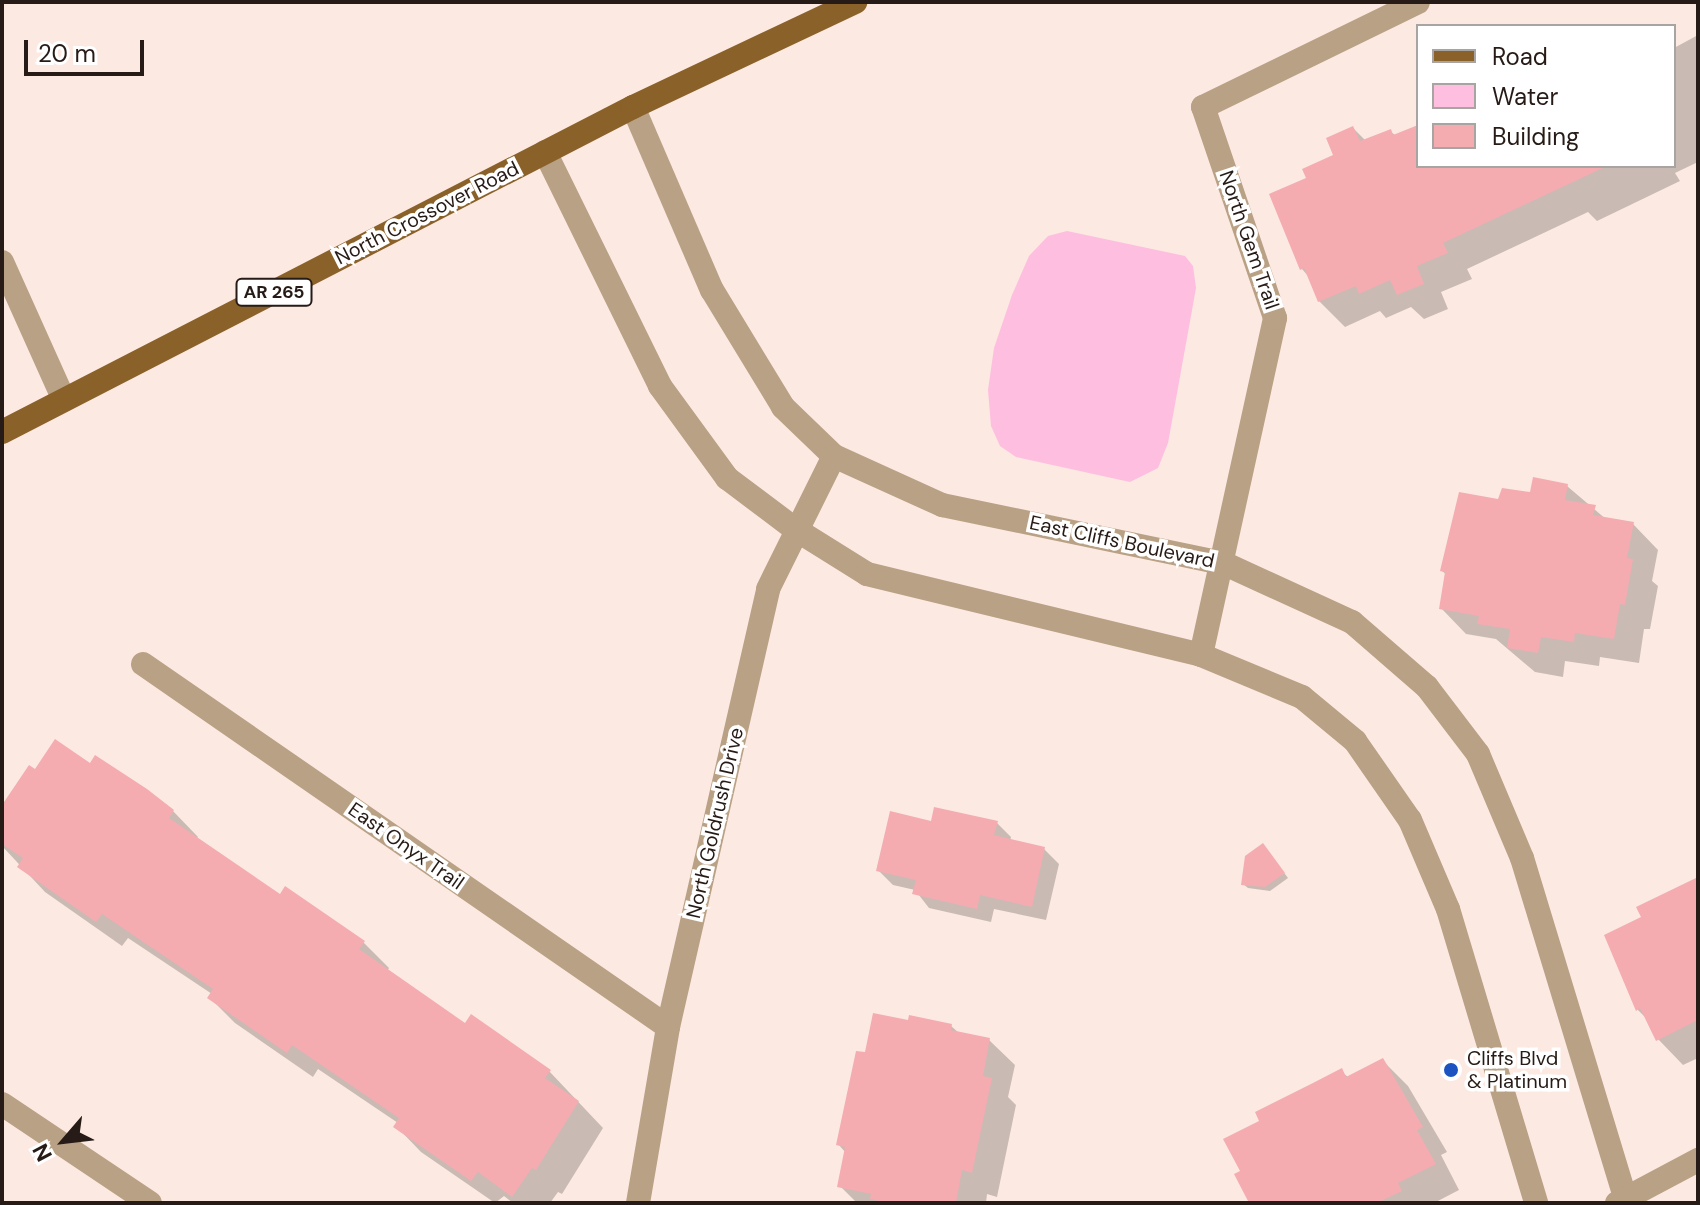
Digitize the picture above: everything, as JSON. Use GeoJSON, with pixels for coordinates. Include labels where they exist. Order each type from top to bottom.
{"type":"FeatureCollection","features":[{"type":"Feature","properties":{"kind":"main road","name":"North Crossover Road"},"geometry":{"type":"LineString","coordinates":[[2,432],[633,107],[855,2]]}},
{"type":"Feature","properties":{"kind":"street","name":"North Gem Trail"},"geometry":{"type":"LineString","coordinates":[[1201,655],[1275,318],[1203,107],[1418,2]]}},
{"type":"Feature","properties":{"kind":"street","name":"East Cliffs Boulevard"},"geometry":{"type":"LineString","coordinates":[[633,107],[712,290],[783,407],[834,456],[942,505],[1223,563],[1352,622],[1427,687],[1478,754],[1522,858],[1623,1202]]}},
{"type":"Feature","properties":{"kind":"street"},"geometry":{"type":"LineString","coordinates":[[545,152],[660,386],[727,478],[795,529],[867,574],[1201,655],[1302,697],[1355,741],[1410,820],[1448,909],[1536,1203]]}},
{"type":"Feature","properties":{"kind":"street"},"geometry":{"type":"LineString","coordinates":[[2,262],[64,400]]}},
{"type":"Feature","properties":{"kind":"street","name":"North Goldrush Drive"},"geometry":{"type":"LineString","coordinates":[[638,1203],[668,1027],[768,589],[795,529],[834,456]]}},
{"type":"Feature","properties":{"kind":"street","name":"East Onyx Trail"},"geometry":{"type":"LineString","coordinates":[[143,664],[668,1027]]}},
{"type":"Feature","properties":{"kind":"street"},"geometry":{"type":"LineString","coordinates":[[2,1104],[150,1203]]}},
{"type":"Feature","properties":{"kind":"street"},"geometry":{"type":"LineString","coordinates":[[1623,1202],[1698,1160]]}},
{"type":"Feature","properties":{"kind":"water"},"geometry":{"type":"Polygon","coordinates":[[[1067,231],[1185,256],[1193,266],[1196,288],[1168,443],[1158,468],[1130,482],[1016,457],[1000,446],[991,426],[988,390],[994,348],[1012,295],[1029,256],[1048,236],[1067,231]]]}},
{"type":"Feature","properties":{"kind":"building"},"geometry":{"type":"Polygon","coordinates":[[[1353,126],[1360,141],[1391,129],[1393,135],[1416,126],[1416,168],[1603,168],[1443,243],[1448,253],[1417,266],[1424,284],[1397,295],[1390,280],[1359,294],[1356,286],[1318,302],[1304,268],[1300,270],[1269,194],[1306,178],[1302,169],[1333,155],[1326,138],[1353,126]]]}},
{"type":"Feature","properties":{"kind":"building"},"geometry":{"type":"Polygon","coordinates":[[[1533,477],[1568,484],[1565,500],[1596,505],[1593,515],[1634,522],[1627,558],[1633,559],[1625,605],[1620,604],[1614,639],[1575,633],[1574,642],[1541,637],[1538,653],[1507,648],[1510,629],[1477,624],[1479,616],[1439,609],[1445,572],[1440,571],[1459,492],[1498,499],[1502,488],[1530,492],[1533,477]]]}},
{"type":"Feature","properties":{"kind":"building"},"geometry":{"type":"Polygon","coordinates":[[[55,739],[90,763],[95,755],[147,789],[174,810],[169,818],[280,894],[285,886],[365,941],[359,949],[465,1023],[471,1014],[551,1070],[545,1078],[579,1101],[536,1170],[532,1168],[512,1197],[478,1172],[471,1181],[393,1127],[399,1118],[292,1045],[287,1053],[207,998],[213,989],[102,914],[96,922],[17,867],[23,858],[2,844],[2,805],[29,765],[35,769],[55,739]]]}},
{"type":"Feature","properties":{"kind":"building"},"geometry":{"type":"Polygon","coordinates":[[[934,807],[998,821],[994,835],[1045,847],[1032,907],[980,895],[977,909],[912,894],[916,880],[876,871],[890,811],[931,821],[934,807]]]}},
{"type":"Feature","properties":{"kind":"building"},"geometry":{"type":"Polygon","coordinates":[[[1263,843],[1285,873],[1265,887],[1241,885],[1245,856],[1263,843]]]}},
{"type":"Feature","properties":{"kind":"building"},"geometry":{"type":"Polygon","coordinates":[[[1698,877],[1698,1020],[1656,1041],[1640,1008],[1636,1011],[1604,935],[1641,917],[1636,907],[1698,877]]]}},
{"type":"Feature","properties":{"kind":"building"},"geometry":{"type":"Polygon","coordinates":[[[873,1013],[908,1020],[909,1015],[952,1024],[951,1030],[990,1038],[983,1076],[992,1078],[972,1173],[962,1170],[956,1203],[889,1203],[870,1199],[871,1194],[837,1187],[845,1147],[836,1145],[856,1051],[865,1052],[873,1013]]]}},
{"type":"Feature","properties":{"kind":"building"},"geometry":{"type":"Polygon","coordinates":[[[1383,1058],[1423,1127],[1417,1130],[1436,1164],[1398,1183],[1402,1191],[1377,1203],[1249,1203],[1234,1174],[1240,1171],[1223,1139],[1259,1121],[1255,1112],[1342,1068],[1346,1077],[1383,1058]]]}},
{"type":"Feature","properties":{"kind":"place","name":"Cliffs Blvd & Platinum"},"geometry":{"type":"Point","coordinates":[1451,1070]}}]}
